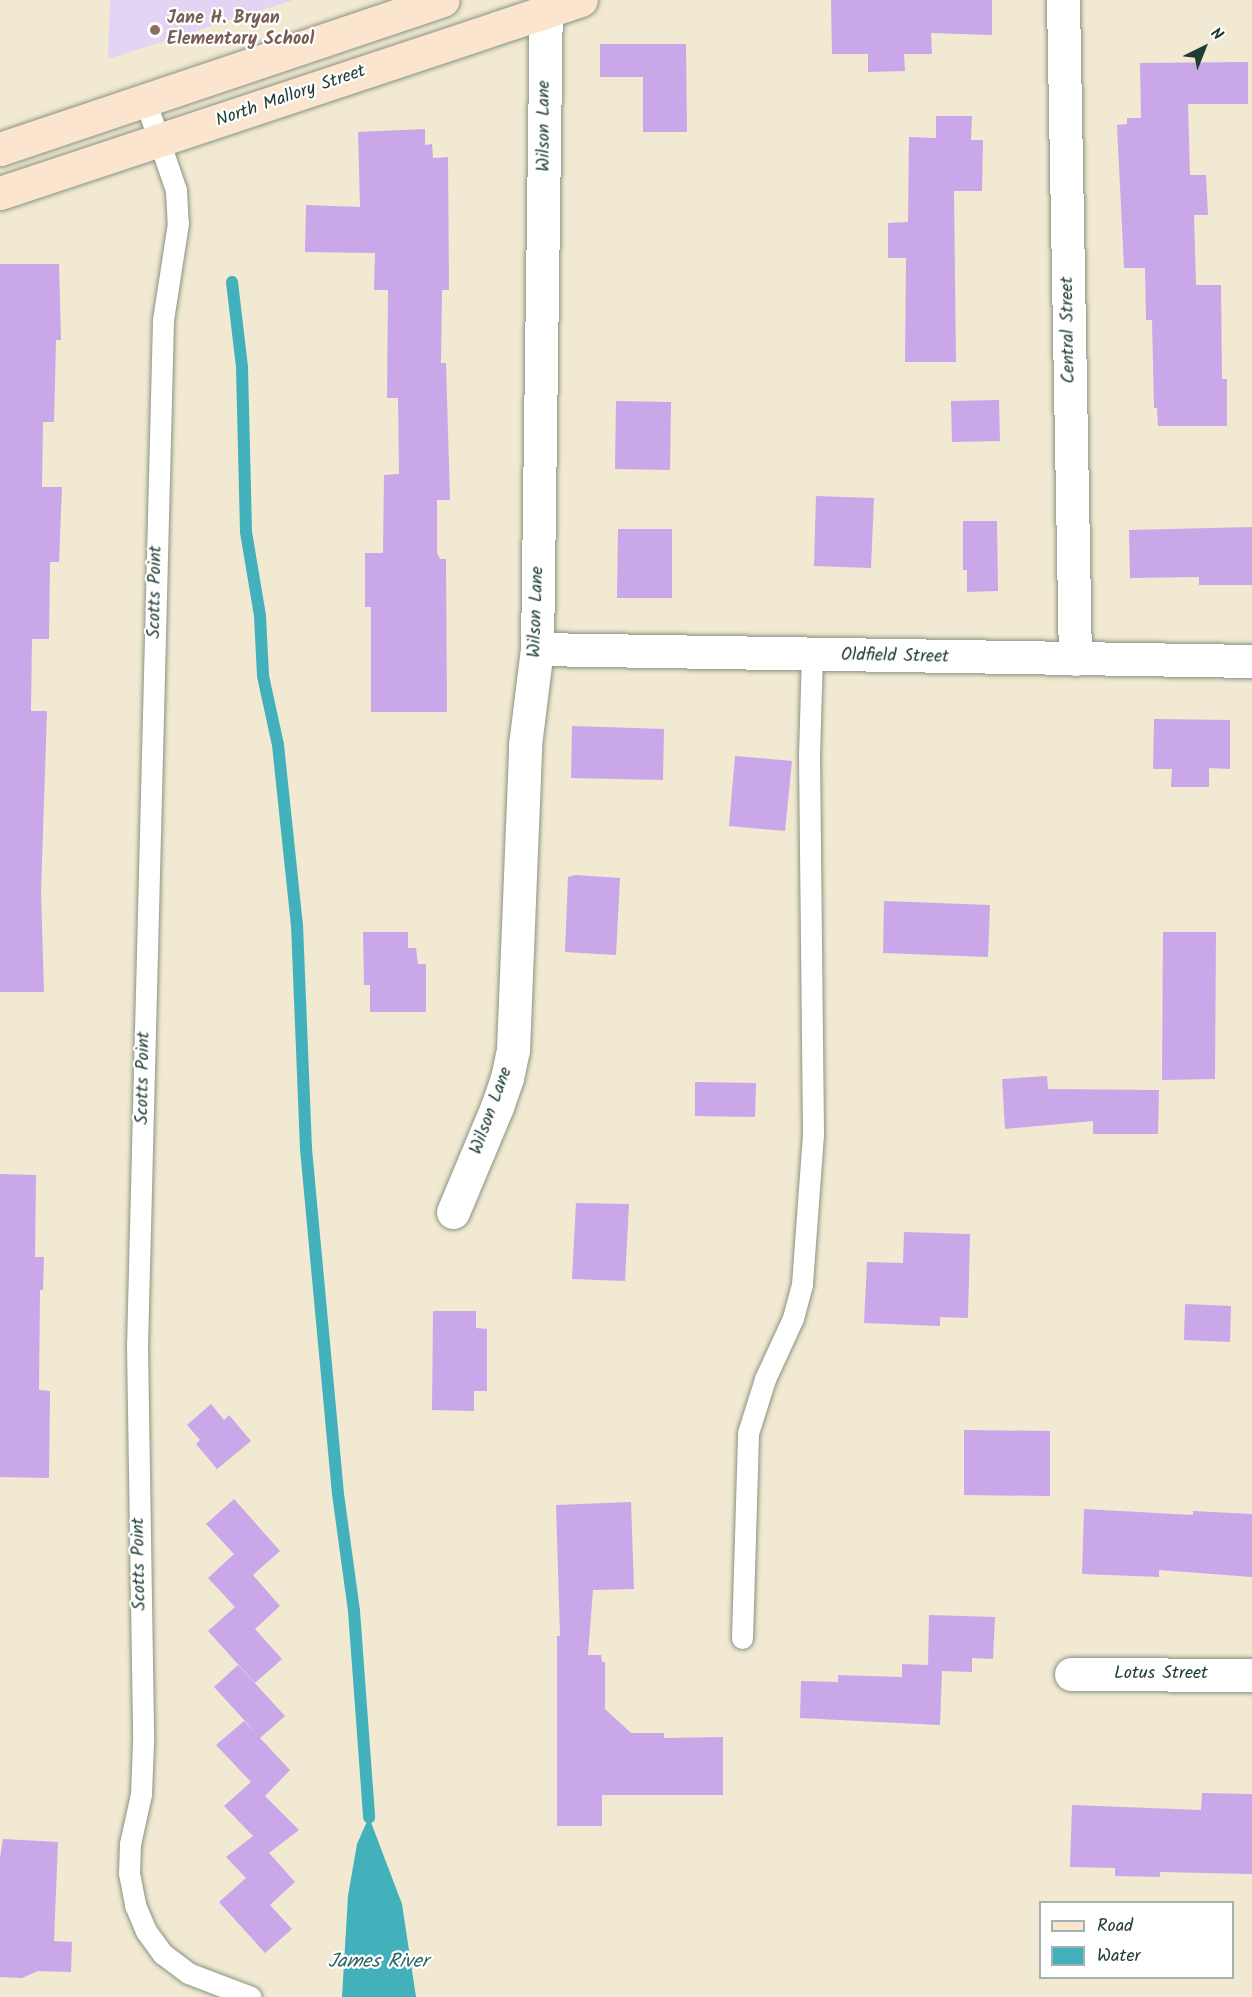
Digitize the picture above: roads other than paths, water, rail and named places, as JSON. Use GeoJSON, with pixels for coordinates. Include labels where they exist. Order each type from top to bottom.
{"type":"FeatureCollection","features":[{"type":"Feature","properties":{"kind":"main road"},"geometry":{"type":"LineString","coordinates":[[0,149],[443,0]]}},
{"type":"Feature","properties":{"kind":"main road","name":"North Mallory Street"},"geometry":{"type":"LineString","coordinates":[[0,193],[159,141],[546,6],[581,0]]}},
{"type":"Feature","properties":{"kind":"street","name":"Central Street"},"geometry":{"type":"LineString","coordinates":[[1063,0],[1076,659]]}},
{"type":"Feature","properties":{"kind":"street","name":"Wilson Lane"},"geometry":{"type":"LineString","coordinates":[[453,1212],[497,1107],[513,1050],[525,745],[537,649],[546,6]]}},
{"type":"Feature","properties":{"kind":"street","name":"Oldfield Street"},"geometry":{"type":"LineString","coordinates":[[537,649],[812,656],[1252,661]]}},
{"type":"Feature","properties":{"kind":"street","name":"Lotus Street"},"geometry":{"type":"LineString","coordinates":[[1071,1674],[1252,1675]]}},
{"type":"Feature","properties":{"kind":"lane","name":"Scotts Point"},"geometry":{"type":"LineString","coordinates":[[145,100],[176,190],[178,223],[163,320],[137,1345],[143,1742],[141,1794],[130,1844],[129,1873],[135,1905],[146,1931],[163,1954],[188,1973],[251,1997]]}},
{"type":"Feature","properties":{"kind":"lane"},"geometry":{"type":"LineString","coordinates":[[742,1638],[748,1433],[765,1379],[793,1318],[802,1284],[812,1145],[809,755],[812,656]]}},
{"type":"Feature","properties":{"kind":"water","name":"James River"},"geometry":{"type":"Polygon","coordinates":[[[369,1817],[402,1904],[416,1997],[342,1997],[348,1896],[357,1844],[369,1817]]]}},
{"type":"Feature","properties":{"kind":"waterway"},"geometry":{"type":"LineString","coordinates":[[232,282],[242,367],[246,532],[260,616],[263,676],[278,745],[297,925],[306,1149],[338,1494],[354,1611],[369,1817]]}},
{"type":"Feature","properties":{"kind":"place","name":"Jane H. Bryan Elementary School"},"geometry":{"type":"Point","coordinates":[155,30]}}]}
